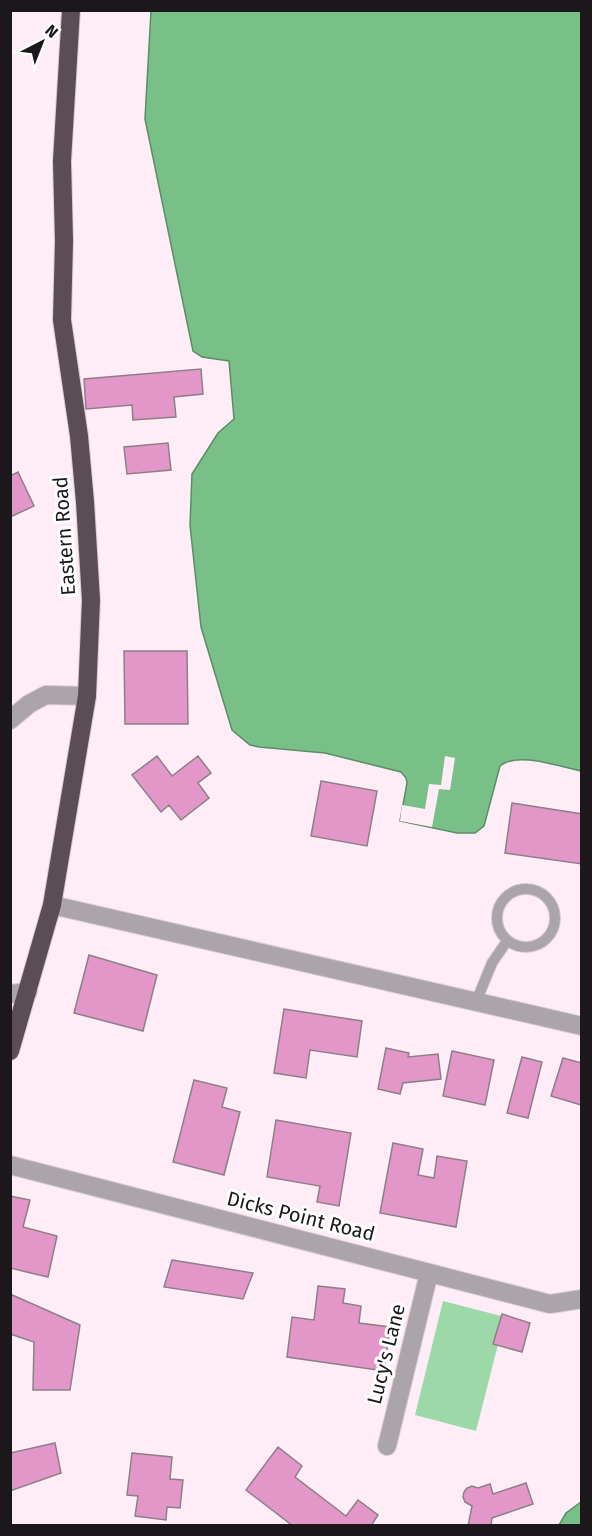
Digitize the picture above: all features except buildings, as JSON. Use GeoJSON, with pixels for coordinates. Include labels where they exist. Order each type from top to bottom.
{"type":"FeatureCollection","features":[{"type":"Feature","properties":{"kind":"highway","name":"Eastern Road"},"geometry":{"type":"LineString","coordinates":[[10,1051],[19,993],[52,905],[87,696],[91,600],[86,513],[79,436],[62,320],[64,241],[62,161],[71,10]]}},
{"type":"Feature","properties":{"kind":"street"},"geometry":{"type":"LineString","coordinates":[[10,720],[29,704],[46,695],[87,696]]}},
{"type":"Feature","properties":{"kind":"street"},"geometry":{"type":"LineString","coordinates":[[52,905],[582,1026]]}},
{"type":"Feature","properties":{"kind":"street","name":"Dicks Point Road"},"geometry":{"type":"LineString","coordinates":[[10,1165],[550,1304],[582,1299]]}},
{"type":"Feature","properties":{"kind":"street","name":"Lucy's Lane"},"geometry":{"type":"LineString","coordinates":[[387,1446],[429,1272]]}},
{"type":"Feature","properties":{"kind":"lane"},"geometry":{"type":"LineString","coordinates":[[520,889],[537,891],[550,901],[555,917],[551,933],[539,944],[523,947],[507,941],[498,927],[497,910],[506,896],[520,889]]}},
{"type":"Feature","properties":{"kind":"lane"},"geometry":{"type":"LineString","coordinates":[[476,1002],[492,963],[507,941]]}},
{"type":"Feature","properties":{"kind":"shaded area"},"geometry":{"type":"Polygon","coordinates":[[[151,11],[581,11],[581,771],[528,760],[517,760],[500,766],[484,826],[475,833],[457,833],[400,821],[407,783],[401,772],[325,753],[250,745],[232,730],[201,627],[190,525],[192,474],[218,433],[234,419],[229,361],[202,357],[193,351],[145,119],[151,11]]]}},
{"type":"Feature","properties":{"kind":"shaded area"},"geometry":{"type":"Polygon","coordinates":[[[443,1301],[505,1317],[476,1431],[415,1415],[443,1301]]]}},
{"type":"Feature","properties":{"kind":"shaded area"},"geometry":{"type":"Polygon","coordinates":[[[581,1502],[581,1525],[559,1525],[566,1513],[581,1502]]]}},
{"type":"Feature","properties":{"kind":"pier"},"geometry":{"type":"Polygon","coordinates":[[[445,756],[455,758],[450,790],[439,789],[432,827],[400,821],[402,805],[425,809],[429,784],[441,785],[445,756]]]}}]}
